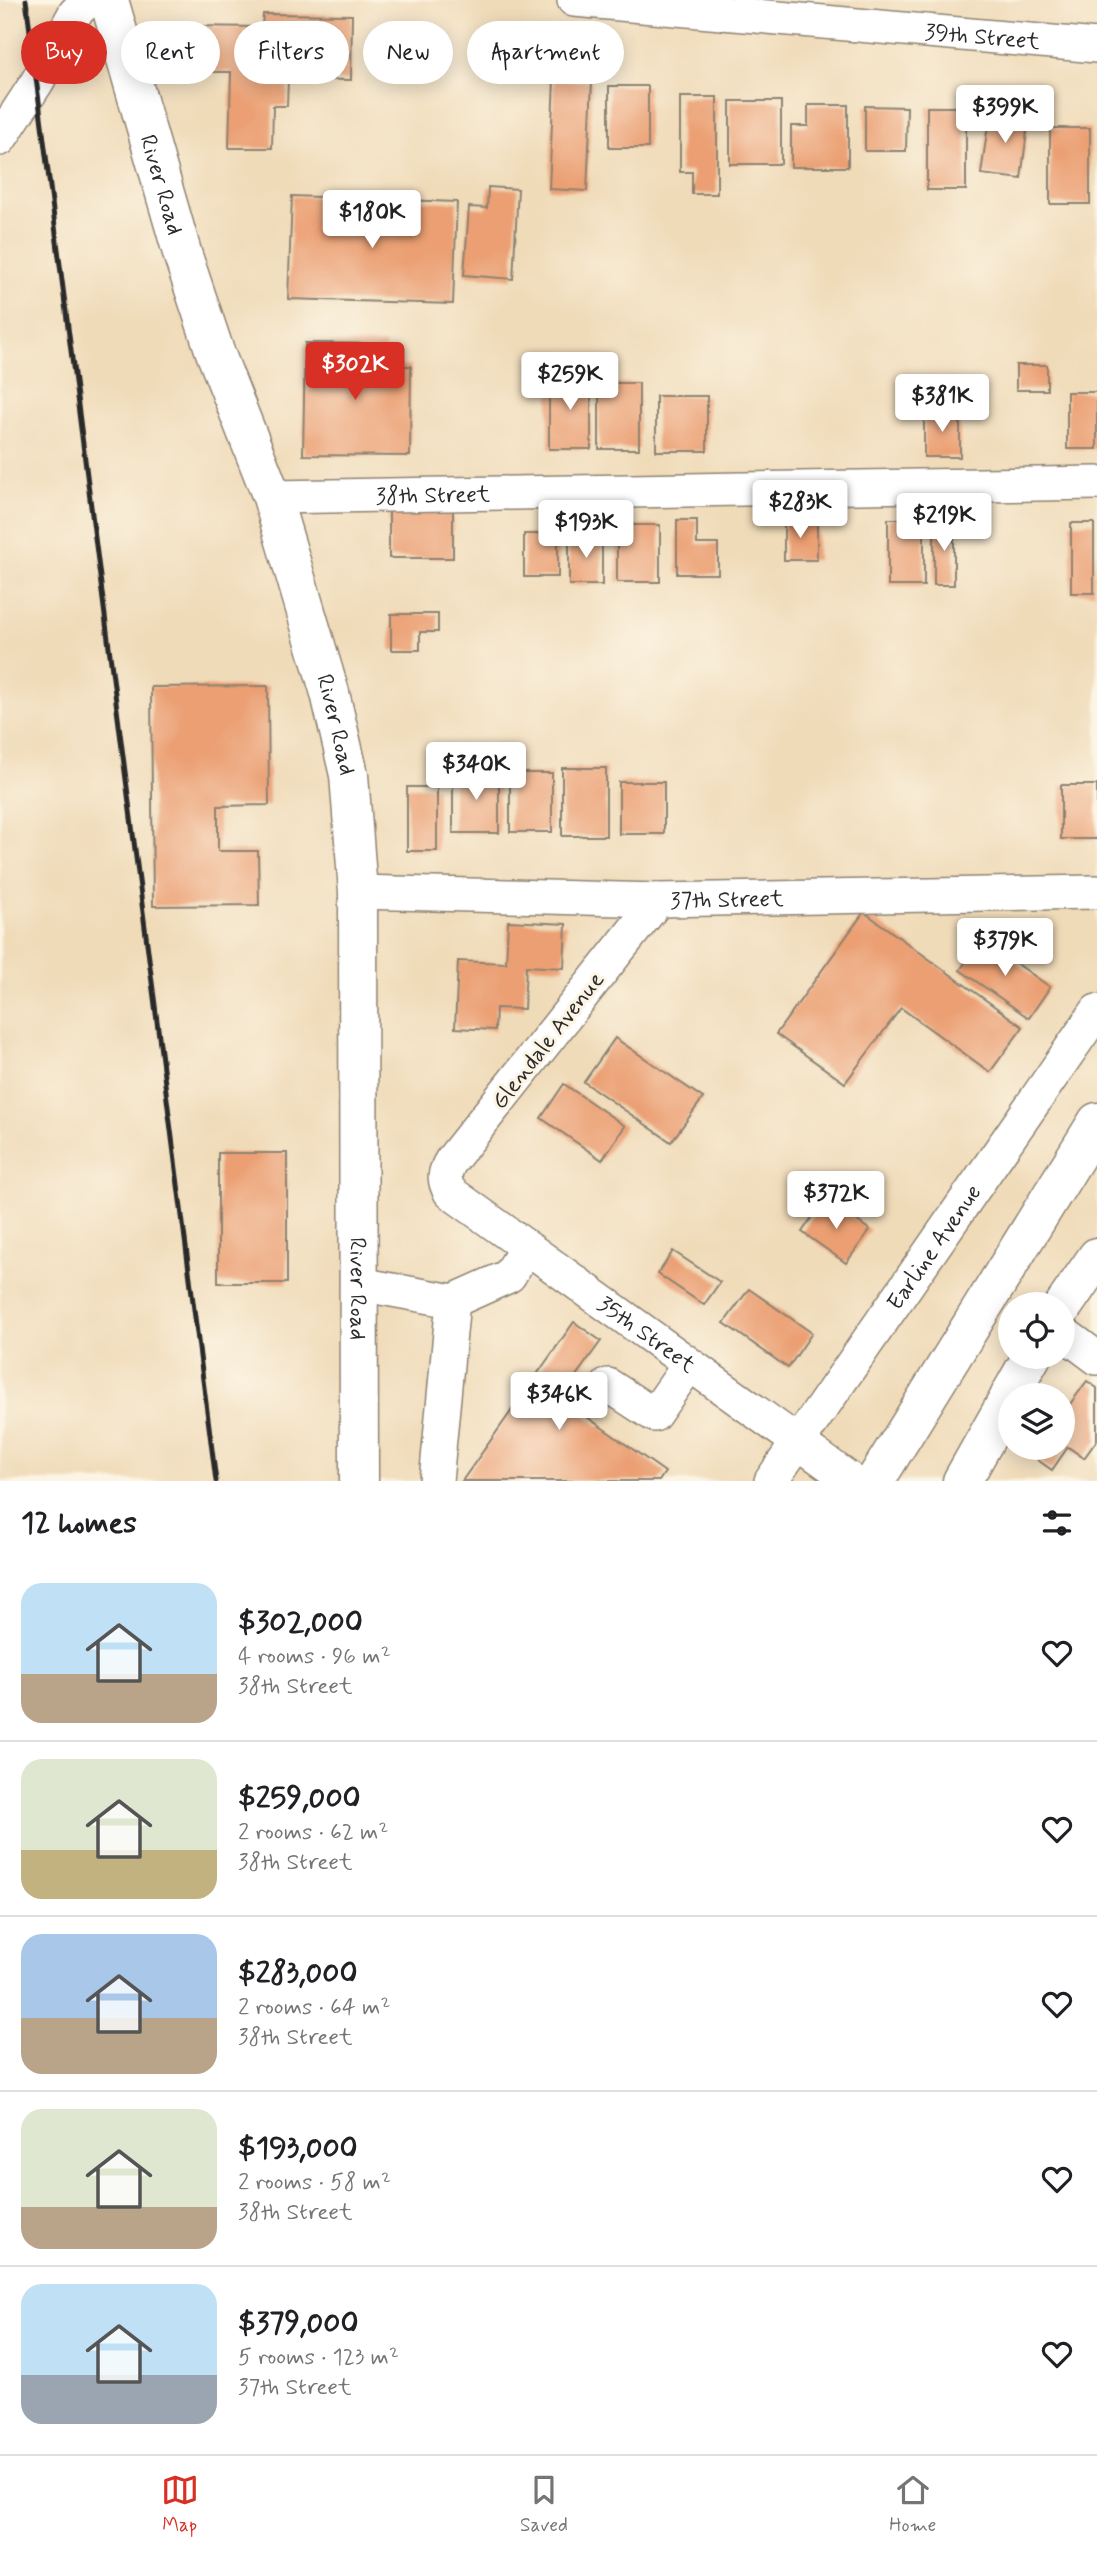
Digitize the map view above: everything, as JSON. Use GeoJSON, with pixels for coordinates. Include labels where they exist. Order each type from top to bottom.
{"type":"FeatureCollection","features":[{"type":"Feature","properties":{"kind":"main road","name":"River Road"},"geometry":{"type":"LineString","coordinates":[[108,0],[183,256],[215,352],[272,497],[330,693],[349,775],[358,892],[359,1481]]}},
{"type":"Feature","properties":{"kind":"main road"},"geometry":{"type":"LineString","coordinates":[[875,1481],[1097,1122]]}},
{"type":"Feature","properties":{"kind":"main road"},"geometry":{"type":"LineString","coordinates":[[1073,1292],[1097,1257]]}},
{"type":"Feature","properties":{"kind":"main road"},"geometry":{"type":"LineString","coordinates":[[962,1481],[998,1416]]}},
{"type":"Feature","properties":{"kind":"street"},"geometry":{"type":"LineString","coordinates":[[0,139],[37,82],[75,13],[89,0]]}},
{"type":"Feature","properties":{"kind":"street","name":"39th Street"},"geometry":{"type":"LineString","coordinates":[[574,0],[1097,46]]}},
{"type":"Feature","properties":{"kind":"street","name":"38th Street"},"geometry":{"type":"LineString","coordinates":[[272,497],[1097,483]]}},
{"type":"Feature","properties":{"kind":"street","name":"37th Street"},"geometry":{"type":"LineString","coordinates":[[358,892],[658,900],[1097,892]]}},
{"type":"Feature","properties":{"kind":"street","name":"Glendale Avenue"},"geometry":{"type":"LineString","coordinates":[[444,1182],[446,1168],[658,900]]}},
{"type":"Feature","properties":{"kind":"street","name":"Earline Avenue"},"geometry":{"type":"LineString","coordinates":[[771,1481],[1097,1011]]}},
{"type":"Feature","properties":{"kind":"street","name":"35th Street"},"geometry":{"type":"LineString","coordinates":[[444,1182],[450,1192],[526,1248],[852,1481]]}},
{"type":"Feature","properties":{"kind":"street"},"geometry":{"type":"LineString","coordinates":[[359,1283],[453,1301],[509,1276],[526,1248]]}},
{"type":"Feature","properties":{"kind":"street"},"geometry":{"type":"LineString","coordinates":[[436,1481],[453,1301]]}},
{"type":"Feature","properties":{"kind":"street"},"geometry":{"type":"LineString","coordinates":[[1075,1342],[1097,1358]]}},
{"type":"Feature","properties":{"kind":"street"},"geometry":{"type":"LineString","coordinates":[[608,1385],[654,1415],[689,1365]]}},
{"type":"Feature","properties":{"kind":"building"},"geometry":{"type":"Polygon","coordinates":[[[263,14],[352,15],[351,80],[349,21],[262,21],[263,14]]]}},
{"type":"Feature","properties":{"kind":"building"},"geometry":{"type":"Polygon","coordinates":[[[220,26],[234,27],[234,84],[288,84],[287,106],[273,106],[272,148],[229,148],[231,72],[220,72],[220,26]]]}},
{"type":"Feature","properties":{"kind":"building"},"geometry":{"type":"Polygon","coordinates":[[[554,84],[592,84],[587,191],[549,189],[554,84]]]}},
{"type":"Feature","properties":{"kind":"building"},"geometry":{"type":"Polygon","coordinates":[[[609,86],[648,86],[648,148],[609,148],[609,86]]]}},
{"type":"Feature","properties":{"kind":"building"},"geometry":{"type":"Polygon","coordinates":[[[680,97],[717,97],[717,194],[692,194],[692,172],[680,172],[680,97]]]}},
{"type":"Feature","properties":{"kind":"building"},"geometry":{"type":"Polygon","coordinates":[[[730,101],[781,101],[781,164],[730,164],[730,101]]]}},
{"type":"Feature","properties":{"kind":"building"},"geometry":{"type":"Polygon","coordinates":[[[808,105],[848,105],[848,167],[791,167],[791,126],[808,126],[808,105]]]}},
{"type":"Feature","properties":{"kind":"building"},"geometry":{"type":"Polygon","coordinates":[[[865,106],[907,107],[906,151],[865,151],[865,106]]]}},
{"type":"Feature","properties":{"kind":"building"},"geometry":{"type":"Polygon","coordinates":[[[927,107],[966,107],[966,190],[927,190],[927,107]]]}},
{"type":"Feature","properties":{"kind":"building"},"geometry":{"type":"Polygon","coordinates":[[[990,111],[1029,116],[1021,179],[981,174],[990,111]]]}},
{"type":"Feature","properties":{"kind":"building"},"geometry":{"type":"Polygon","coordinates":[[[1050,128],[1090,128],[1090,204],[1050,204],[1050,128]]]}},
{"type":"Feature","properties":{"kind":"building"},"geometry":{"type":"Polygon","coordinates":[[[488,187],[518,189],[513,279],[464,275],[469,207],[487,208],[488,187]]]}},
{"type":"Feature","properties":{"kind":"building"},"geometry":{"type":"Polygon","coordinates":[[[292,196],[457,202],[453,304],[288,299],[292,196]]]}},
{"type":"Feature","properties":{"kind":"building"},"geometry":{"type":"Polygon","coordinates":[[[305,343],[385,344],[385,366],[411,366],[410,456],[303,455],[305,343]]]}},
{"type":"Feature","properties":{"kind":"building"},"geometry":{"type":"Polygon","coordinates":[[[1016,365],[1047,365],[1047,390],[1016,390],[1016,365]]]}},
{"type":"Feature","properties":{"kind":"building"},"geometry":{"type":"Polygon","coordinates":[[[549,375],[591,375],[591,449],[549,449],[549,375]]]}},
{"type":"Feature","properties":{"kind":"building"},"geometry":{"type":"Polygon","coordinates":[[[599,383],[639,383],[639,449],[599,449],[599,383]]]}},
{"type":"Feature","properties":{"kind":"building"},"geometry":{"type":"Polygon","coordinates":[[[1067,392],[1097,392],[1097,449],[1067,449],[1067,392]]]}},
{"type":"Feature","properties":{"kind":"building"},"geometry":{"type":"Polygon","coordinates":[[[656,396],[707,396],[707,451],[656,451],[656,396]]]}},
{"type":"Feature","properties":{"kind":"building"},"geometry":{"type":"Polygon","coordinates":[[[924,410],[960,410],[960,457],[924,457],[924,410]]]}},
{"type":"Feature","properties":{"kind":"building"},"geometry":{"type":"Polygon","coordinates":[[[389,509],[453,509],[453,558],[389,558],[389,509]]]}},
{"type":"Feature","properties":{"kind":"building"},"geometry":{"type":"Polygon","coordinates":[[[784,519],[817,519],[817,560],[784,560],[784,519]]]}},
{"type":"Feature","properties":{"kind":"building"},"geometry":{"type":"Polygon","coordinates":[[[888,519],[924,519],[924,586],[888,586],[888,519]]]}},
{"type":"Feature","properties":{"kind":"building"},"geometry":{"type":"Polygon","coordinates":[[[677,520],[697,520],[697,544],[718,544],[718,574],[677,574],[677,520]]]}},
{"type":"Feature","properties":{"kind":"building"},"geometry":{"type":"Polygon","coordinates":[[[934,521],[954,521],[954,585],[934,585],[934,521]]]}},
{"type":"Feature","properties":{"kind":"building"},"geometry":{"type":"Polygon","coordinates":[[[1071,523],[1094,523],[1094,593],[1071,593],[1071,523]]]}},
{"type":"Feature","properties":{"kind":"building"},"geometry":{"type":"Polygon","coordinates":[[[617,525],[660,525],[660,582],[617,582],[617,525]]]}},
{"type":"Feature","properties":{"kind":"building"},"geometry":{"type":"Polygon","coordinates":[[[524,534],[558,534],[558,577],[524,577],[524,534]]]}},
{"type":"Feature","properties":{"kind":"building"},"geometry":{"type":"Polygon","coordinates":[[[569,534],[602,534],[602,585],[569,585],[569,534]]]}},
{"type":"Feature","properties":{"kind":"building"},"geometry":{"type":"Polygon","coordinates":[[[391,614],[438,614],[438,632],[420,632],[420,650],[391,650],[391,614]]]}},
{"type":"Feature","properties":{"kind":"building"},"geometry":{"type":"Polygon","coordinates":[[[268,686],[269,805],[218,806],[218,851],[258,851],[259,905],[153,906],[151,687],[268,686]]]}},
{"type":"Feature","properties":{"kind":"building"},"geometry":{"type":"Polygon","coordinates":[[[562,768],[606,768],[606,836],[562,836],[562,768]]]}},
{"type":"Feature","properties":{"kind":"building"},"geometry":{"type":"Polygon","coordinates":[[[453,772],[499,772],[499,833],[453,833],[453,772]]]}},
{"type":"Feature","properties":{"kind":"building"},"geometry":{"type":"Polygon","coordinates":[[[510,773],[552,773],[552,832],[510,832],[510,773]]]}},
{"type":"Feature","properties":{"kind":"building"},"geometry":{"type":"Polygon","coordinates":[[[619,782],[664,782],[664,834],[619,834],[619,782]]]}},
{"type":"Feature","properties":{"kind":"building"},"geometry":{"type":"Polygon","coordinates":[[[1061,785],[1097,785],[1097,839],[1061,839],[1061,785]]]}},
{"type":"Feature","properties":{"kind":"building"},"geometry":{"type":"Polygon","coordinates":[[[407,787],[437,787],[437,851],[407,851],[407,787]]]}},
{"type":"Feature","properties":{"kind":"building"},"geometry":{"type":"Polygon","coordinates":[[[864,912],[1023,1027],[990,1072],[901,1008],[845,1083],[776,1034],[864,912]]]}},
{"type":"Feature","properties":{"kind":"building"},"geometry":{"type":"Polygon","coordinates":[[[508,921],[566,924],[564,968],[526,966],[524,1009],[496,1008],[495,1030],[455,1028],[458,961],[506,963],[508,921]]]}},
{"type":"Feature","properties":{"kind":"building"},"geometry":{"type":"Polygon","coordinates":[[[982,939],[1050,987],[1029,1018],[960,970],[982,939]]]}},
{"type":"Feature","properties":{"kind":"building"},"geometry":{"type":"Polygon","coordinates":[[[615,1038],[703,1098],[671,1142],[584,1082],[615,1038]]]}},
{"type":"Feature","properties":{"kind":"building"},"geometry":{"type":"Polygon","coordinates":[[[564,1084],[625,1126],[602,1160],[541,1118],[564,1084]]]}},
{"type":"Feature","properties":{"kind":"building"},"geometry":{"type":"Polygon","coordinates":[[[218,1153],[287,1153],[287,1283],[218,1283],[218,1153]]]}},
{"type":"Feature","properties":{"kind":"building"},"geometry":{"type":"Polygon","coordinates":[[[825,1198],[870,1230],[846,1263],[802,1232],[825,1198]]]}},
{"type":"Feature","properties":{"kind":"building"},"geometry":{"type":"Polygon","coordinates":[[[673,1251],[720,1282],[704,1305],[658,1274],[673,1251]]]}},
{"type":"Feature","properties":{"kind":"building"},"geometry":{"type":"Polygon","coordinates":[[[749,1289],[812,1333],[788,1368],[724,1323],[749,1289]]]}},
{"type":"Feature","properties":{"kind":"building"},"geometry":{"type":"Polygon","coordinates":[[[574,1322],[601,1341],[560,1398],[665,1472],[659,1481],[462,1481],[574,1322]]]}},
{"type":"Feature","properties":{"kind":"building"},"geometry":{"type":"Polygon","coordinates":[[[1087,1381],[1097,1388],[1097,1440],[1084,1458],[1075,1452],[1075,1397],[1087,1381]]]}},
{"type":"Feature","properties":{"kind":"building"},"geometry":{"type":"Polygon","coordinates":[[[1038,1460],[1059,1460],[1052,1470],[1038,1460]]]}},
{"type":"Feature","properties":{"kind":"railway"},"geometry":{"type":"LineString","coordinates":[[26,0],[216,1481]]}}]}
